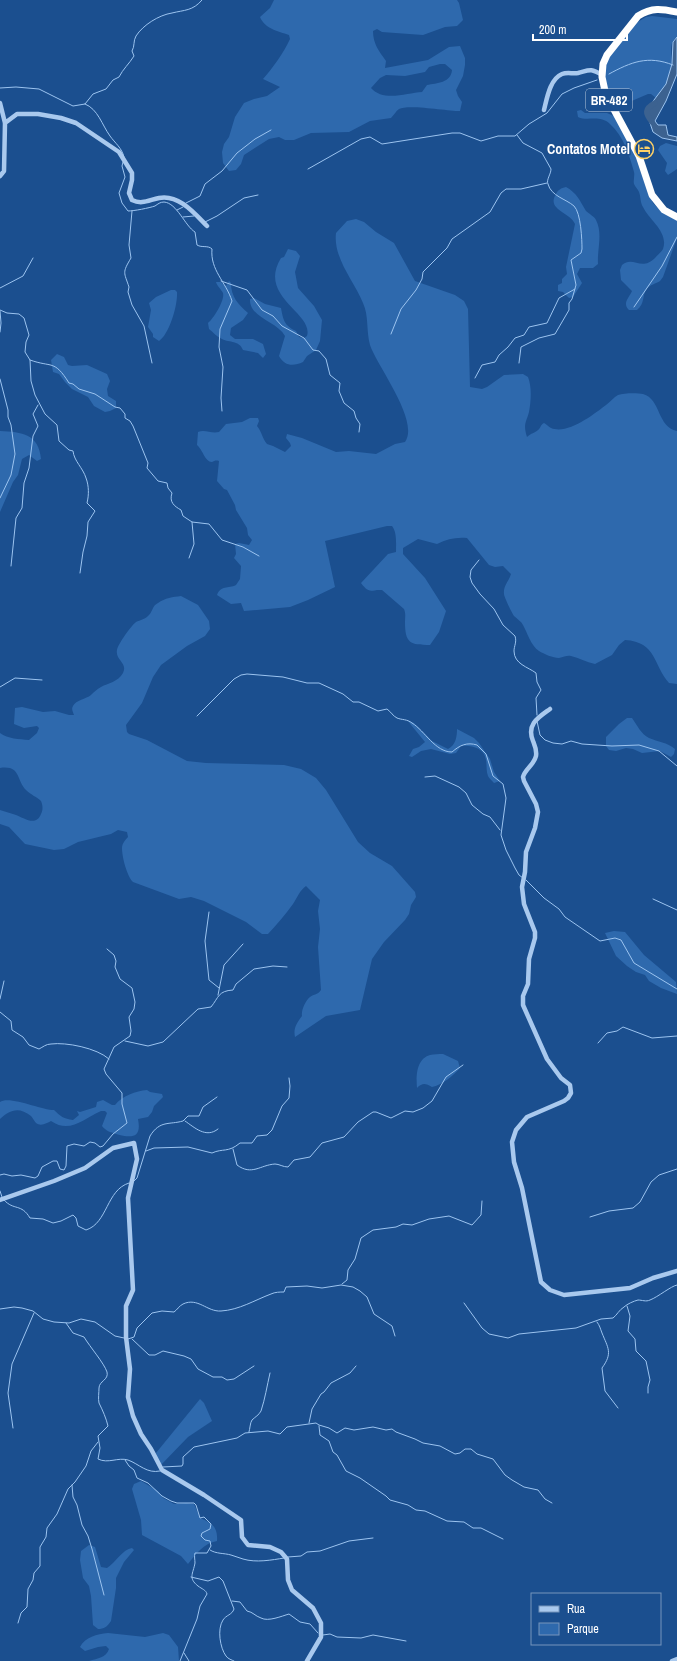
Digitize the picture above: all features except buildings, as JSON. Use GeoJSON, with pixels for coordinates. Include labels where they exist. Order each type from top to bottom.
{"type":"FeatureCollection","features":[{"type":"Feature","properties":{"kind":"highway","name":"BR-482"},"geometry":{"type":"LineString","coordinates":[[677,12],[654,9],[644,12],[638,16],[607,54],[603,64],[602,75],[605,91],[635,148],[652,195],[664,210],[677,217]]}},
{"type":"Feature","properties":{"kind":"street"},"geometry":{"type":"LineString","coordinates":[[544,110],[549,91],[557,77],[561,74],[577,74],[589,70],[602,75]]}},
{"type":"Feature","properties":{"kind":"street"},"geometry":{"type":"LineString","coordinates":[[0,103],[5,123],[4,171],[0,176]]}},
{"type":"Feature","properties":{"kind":"street"},"geometry":{"type":"LineString","coordinates":[[5,123],[17,114],[31,114],[61,118],[76,123],[119,152],[132,173],[129,193],[132,200],[138,203],[167,197],[185,205],[207,226]]}},
{"type":"Feature","properties":{"kind":"street"},"geometry":{"type":"LineString","coordinates":[[550,709],[536,718],[534,722],[532,737],[536,754],[533,764],[523,777],[536,804],[538,812],[535,828],[527,848],[522,887],[524,904],[535,932],[535,938],[529,959],[528,984],[523,996],[523,1002],[524,1008],[543,1052],[559,1076],[570,1085],[572,1093],[564,1101],[527,1117],[516,1130],[512,1142],[514,1162],[522,1188],[539,1275],[541,1282],[550,1290],[564,1295],[630,1288],[653,1278],[677,1271]]}},
{"type":"Feature","properties":{"kind":"street"},"geometry":{"type":"LineString","coordinates":[[0,1200],[54,1181],[85,1168],[113,1148],[134,1143],[137,1159],[128,1198],[133,1290],[126,1306],[126,1329],[130,1369],[128,1397],[133,1416],[141,1434],[162,1470],[204,1495],[241,1520],[242,1537],[248,1545],[270,1547],[281,1552],[287,1559],[288,1580],[292,1590],[313,1608],[320,1623],[321,1636],[307,1661]]}},
{"type":"Feature","properties":{"kind":"street"},"geometry":{"type":"LineString","coordinates":[[672,1661],[677,1659]]}},
{"type":"Feature","properties":{"kind":"green space"},"geometry":{"type":"Polygon","coordinates":[[[274,0],[457,0],[463,20],[457,26],[445,27],[423,35],[382,32],[377,29],[373,31],[373,36],[375,44],[386,61],[385,68],[428,60],[449,47],[460,46],[465,58],[465,65],[463,76],[456,90],[462,102],[460,111],[410,107],[399,109],[391,118],[370,121],[349,132],[311,133],[294,140],[285,140],[279,137],[269,139],[244,155],[241,164],[236,170],[229,171],[223,163],[222,152],[224,144],[229,137],[235,117],[244,103],[267,96],[280,87],[263,79],[278,60],[290,39],[289,35],[268,27],[262,21],[260,17],[270,8],[274,0]],[[445,64],[429,67],[425,72],[405,76],[386,75],[380,78],[371,88],[382,95],[388,96],[422,92],[427,85],[443,82],[449,78],[452,70],[445,64]]]}},
{"type":"Feature","properties":{"kind":"green space"},"geometry":{"type":"Polygon","coordinates":[[[652,16],[677,19],[677,37],[672,42],[671,46],[672,64],[669,77],[662,91],[656,98],[651,94],[648,94],[617,109],[604,83],[604,63],[636,23],[646,17],[652,16]]]}},
{"type":"Feature","properties":{"kind":"green space"},"geometry":{"type":"Polygon","coordinates":[[[581,110],[585,113],[607,113],[616,117],[635,155],[653,203],[662,212],[677,218],[677,238],[663,277],[660,281],[651,285],[646,290],[641,305],[637,310],[629,310],[626,305],[632,291],[621,280],[620,270],[622,265],[626,262],[645,264],[650,262],[663,249],[663,237],[658,226],[642,205],[639,192],[634,184],[634,174],[630,159],[619,134],[610,124],[602,119],[586,119],[578,117],[577,111],[581,110]]]}},
{"type":"Feature","properties":{"kind":"green space"},"geometry":{"type":"Polygon","coordinates":[[[666,143],[677,146],[677,169],[668,175],[665,171],[667,163],[658,150],[660,146],[666,143]]]}},
{"type":"Feature","properties":{"kind":"green space"},"geometry":{"type":"Polygon","coordinates":[[[566,187],[576,195],[586,211],[593,216],[598,225],[599,231],[598,264],[593,268],[580,268],[577,274],[582,283],[573,297],[569,298],[563,292],[558,291],[558,285],[562,283],[562,279],[567,274],[566,267],[575,224],[569,216],[554,204],[556,194],[559,190],[566,187]]]}},
{"type":"Feature","properties":{"kind":"green space"},"geometry":{"type":"Polygon","coordinates":[[[356,219],[364,222],[376,232],[394,243],[415,281],[455,295],[464,301],[468,309],[470,387],[482,389],[504,375],[523,374],[528,377],[531,394],[529,412],[525,426],[527,437],[537,431],[544,423],[551,428],[558,429],[565,429],[573,426],[595,413],[618,395],[630,393],[643,394],[649,397],[653,401],[666,424],[677,431],[677,684],[669,683],[649,650],[643,645],[635,642],[625,640],[619,645],[612,655],[595,664],[570,656],[559,658],[546,655],[536,649],[520,621],[514,616],[505,598],[504,588],[511,574],[503,566],[495,567],[489,565],[467,538],[452,539],[437,544],[418,539],[403,548],[403,554],[425,578],[446,611],[439,632],[430,645],[413,643],[410,641],[405,629],[404,609],[382,590],[371,591],[364,587],[361,583],[388,554],[396,552],[395,534],[392,526],[325,541],[335,587],[308,600],[290,607],[244,611],[241,603],[231,604],[217,595],[223,588],[236,585],[240,579],[241,566],[234,558],[236,554],[235,544],[239,543],[249,545],[252,540],[248,535],[247,528],[236,510],[227,490],[224,489],[217,481],[219,461],[212,462],[208,460],[197,445],[198,432],[219,432],[226,424],[242,422],[250,418],[258,418],[259,421],[257,426],[267,444],[285,452],[291,446],[286,438],[287,434],[302,438],[336,452],[349,451],[376,454],[395,444],[405,442],[408,433],[407,421],[396,394],[370,345],[365,308],[341,260],[336,242],[336,233],[347,221],[356,219]]]}},
{"type":"Feature","properties":{"kind":"green space"},"geometry":{"type":"Polygon","coordinates":[[[288,249],[296,251],[300,256],[295,272],[298,288],[314,306],[322,320],[320,341],[316,350],[307,356],[303,362],[293,365],[287,364],[281,360],[279,356],[285,336],[281,331],[254,311],[250,299],[254,298],[265,304],[281,308],[283,319],[289,327],[296,331],[299,337],[304,338],[307,336],[307,328],[303,320],[281,294],[276,283],[276,272],[281,258],[284,257],[288,249]]]}},
{"type":"Feature","properties":{"kind":"green space"},"geometry":{"type":"Polygon","coordinates":[[[229,281],[236,300],[248,313],[243,320],[231,328],[230,335],[235,339],[253,339],[263,344],[266,354],[263,358],[258,353],[243,350],[237,343],[220,338],[209,329],[208,323],[218,309],[223,296],[223,293],[216,282],[221,282],[226,286],[229,281]]]}},
{"type":"Feature","properties":{"kind":"green space"},"geometry":{"type":"Polygon","coordinates":[[[171,290],[175,290],[177,292],[176,304],[166,333],[159,341],[153,337],[153,334],[148,327],[151,310],[149,303],[156,297],[171,290]]]}},
{"type":"Feature","properties":{"kind":"green space"},"geometry":{"type":"Polygon","coordinates":[[[57,354],[64,357],[68,365],[87,365],[107,374],[110,381],[107,389],[108,396],[116,401],[116,408],[105,412],[94,406],[88,397],[72,389],[59,374],[53,372],[51,360],[57,354]]]}},
{"type":"Feature","properties":{"kind":"green space"},"geometry":{"type":"Polygon","coordinates":[[[0,431],[15,432],[33,439],[40,451],[41,459],[37,461],[29,455],[22,459],[18,475],[13,482],[0,512],[0,431]]]}},
{"type":"Feature","properties":{"kind":"green space"},"geometry":{"type":"Polygon","coordinates":[[[181,596],[198,605],[209,621],[210,629],[205,636],[187,646],[161,665],[153,677],[142,703],[126,725],[127,732],[147,740],[187,761],[206,763],[284,765],[301,769],[316,778],[326,790],[358,842],[370,853],[392,866],[415,892],[416,897],[411,905],[409,914],[384,942],[372,959],[360,1010],[326,1016],[295,1037],[295,1028],[302,1016],[305,1003],[310,997],[319,993],[321,990],[318,947],[320,929],[318,911],[320,900],[306,886],[300,892],[287,912],[268,934],[262,934],[246,922],[204,901],[191,897],[179,899],[133,882],[127,871],[122,852],[123,845],[128,837],[127,832],[118,830],[111,834],[78,842],[64,849],[54,850],[25,844],[9,827],[0,824],[0,810],[33,821],[39,818],[42,812],[41,801],[26,790],[15,771],[7,768],[0,768],[0,733],[10,738],[29,740],[37,733],[39,728],[37,726],[24,728],[14,724],[15,708],[22,707],[43,712],[55,711],[74,715],[72,708],[74,704],[116,680],[123,673],[124,667],[118,656],[117,650],[122,640],[134,624],[148,616],[155,606],[161,601],[181,596]]]}},
{"type":"Feature","properties":{"kind":"green space"},"geometry":{"type":"Polygon","coordinates":[[[627,718],[632,718],[639,729],[646,736],[675,749],[674,754],[671,757],[660,751],[642,753],[626,748],[616,751],[609,750],[606,746],[606,737],[627,718]]]}},
{"type":"Feature","properties":{"kind":"green space"},"geometry":{"type":"Polygon","coordinates":[[[407,720],[414,723],[432,741],[448,749],[454,743],[457,729],[474,738],[490,759],[494,772],[500,781],[494,783],[489,778],[485,756],[477,748],[461,746],[456,753],[450,754],[431,749],[421,751],[412,757],[409,756],[413,749],[419,747],[425,742],[407,720]]]}},
{"type":"Feature","properties":{"kind":"green space"},"geometry":{"type":"Polygon","coordinates":[[[614,931],[625,932],[644,955],[676,982],[677,994],[661,988],[649,981],[645,975],[636,972],[616,956],[605,933],[614,931]]]}},
{"type":"Feature","properties":{"kind":"green space"},"geometry":{"type":"Polygon","coordinates":[[[443,1054],[458,1061],[460,1068],[451,1077],[440,1084],[432,1087],[423,1084],[417,1088],[417,1074],[419,1064],[422,1060],[430,1055],[443,1054]]]}},
{"type":"Feature","properties":{"kind":"green space"},"geometry":{"type":"Polygon","coordinates":[[[147,1090],[162,1094],[163,1097],[154,1106],[148,1117],[138,1119],[139,1126],[137,1134],[134,1136],[116,1134],[104,1128],[102,1126],[107,1113],[105,1111],[101,1111],[70,1126],[58,1125],[51,1121],[40,1125],[27,1113],[18,1110],[7,1113],[0,1119],[0,1102],[4,1100],[18,1101],[41,1108],[54,1110],[62,1117],[73,1120],[79,1115],[77,1111],[80,1112],[96,1107],[97,1102],[103,1100],[115,1105],[121,1099],[130,1094],[147,1090]]]}},
{"type":"Feature","properties":{"kind":"green space"},"geometry":{"type":"Polygon","coordinates":[[[200,1399],[204,1403],[212,1421],[188,1437],[159,1467],[156,1453],[200,1399]]]}},
{"type":"Feature","properties":{"kind":"green space"},"geometry":{"type":"Polygon","coordinates":[[[141,1481],[158,1491],[163,1498],[174,1504],[194,1504],[200,1518],[211,1524],[215,1529],[217,1541],[204,1547],[188,1564],[181,1556],[142,1535],[141,1520],[132,1489],[134,1484],[141,1481]]]}},
{"type":"Feature","properties":{"kind":"green space"},"geometry":{"type":"Polygon","coordinates":[[[89,1545],[95,1547],[101,1567],[107,1568],[125,1551],[132,1548],[134,1550],[124,1562],[116,1578],[111,1621],[108,1625],[100,1629],[93,1625],[89,1586],[83,1578],[80,1560],[81,1551],[89,1545]]]}},
{"type":"Feature","properties":{"kind":"green space"},"geometry":{"type":"Polygon","coordinates":[[[108,1633],[145,1637],[163,1633],[169,1635],[178,1647],[179,1661],[89,1661],[104,1656],[109,1649],[106,1646],[85,1651],[80,1647],[82,1644],[88,1638],[108,1633]]]}},
{"type":"Feature","properties":{"kind":"shaded area"},"geometry":{"type":"Polygon","coordinates":[[[677,37],[677,74],[666,101],[655,121],[658,125],[666,125],[668,135],[677,137],[677,141],[662,138],[653,132],[649,120],[648,108],[666,84],[672,64],[673,42],[677,37]]]}},
{"type":"Feature","properties":{"kind":"waterway"},"geometry":{"type":"LineString","coordinates":[[0,88],[16,87],[39,89],[73,106],[85,104],[93,94],[106,89],[113,80],[119,77],[134,56],[132,51],[135,38],[143,28],[162,16],[192,8],[199,4],[202,0]]}},
{"type":"Feature","properties":{"kind":"waterway"},"geometry":{"type":"LineString","coordinates":[[609,74],[632,63],[640,61],[656,60],[673,65]]}},
{"type":"Feature","properties":{"kind":"waterway"},"geometry":{"type":"LineString","coordinates":[[308,169],[361,139],[370,137],[382,144],[452,133],[460,133],[481,141],[498,136],[515,136],[529,124],[547,113],[562,94],[597,80]]}},
{"type":"Feature","properties":{"kind":"waterway"},"geometry":{"type":"LineString","coordinates":[[652,122],[647,114],[647,109],[655,103]]}},
{"type":"Feature","properties":{"kind":"waterway"},"geometry":{"type":"LineString","coordinates":[[85,104],[97,113],[110,136],[120,148],[124,157]]}},
{"type":"Feature","properties":{"kind":"waterway"},"geometry":{"type":"LineString","coordinates":[[186,203],[200,196],[205,184],[222,171],[237,153],[255,139],[271,130]]}},
{"type":"Feature","properties":{"kind":"waterway"},"geometry":{"type":"LineString","coordinates":[[517,135],[523,143],[542,153],[551,169],[548,181],[550,188],[552,192],[574,206],[576,209],[581,227],[582,239],[581,253],[571,260],[576,285],[572,299],[569,303],[569,310],[555,334],[539,338],[521,347],[519,363]]}},
{"type":"Feature","properties":{"kind":"waterway"},"geometry":{"type":"LineString","coordinates":[[123,162],[122,166],[125,177],[119,193],[122,203],[128,211],[152,207],[163,202],[169,203],[177,210],[195,232],[197,245],[212,249],[213,263],[232,301],[220,329],[219,347],[223,367],[221,398],[222,411]]}},
{"type":"Feature","properties":{"kind":"waterway"},"geometry":{"type":"LineString","coordinates":[[391,334],[401,309],[416,290],[422,279],[423,272],[447,248],[452,239],[490,212],[501,193],[506,189],[521,189],[547,183]]}},
{"type":"Feature","properties":{"kind":"waterway"},"geometry":{"type":"LineString","coordinates":[[205,222],[244,198],[258,195]]}},
{"type":"Feature","properties":{"kind":"waterway"},"geometry":{"type":"LineString","coordinates":[[177,210],[183,207]]}},
{"type":"Feature","properties":{"kind":"waterway"},"geometry":{"type":"LineString","coordinates":[[132,211],[129,245],[131,258],[126,267],[125,275],[132,305],[144,326],[152,363]]}},
{"type":"Feature","properties":{"kind":"waterway"},"geometry":{"type":"LineString","coordinates":[[183,217],[194,216]]}},
{"type":"Feature","properties":{"kind":"waterway"},"geometry":{"type":"LineString","coordinates":[[634,307],[662,266],[677,237]]}},
{"type":"Feature","properties":{"kind":"waterway"},"geometry":{"type":"LineString","coordinates":[[0,288],[23,276],[33,258]]}},
{"type":"Feature","properties":{"kind":"waterway"},"geometry":{"type":"LineString","coordinates":[[221,281],[247,290],[262,310],[273,316],[282,326],[304,338],[313,350],[319,351],[326,359],[330,375],[340,383],[339,391],[344,403],[354,411],[360,424],[359,432]]}},
{"type":"Feature","properties":{"kind":"waterway"},"geometry":{"type":"LineString","coordinates":[[475,378],[482,365],[495,362],[499,355],[515,338],[524,335],[529,327],[547,323],[559,298],[575,289]]}},
{"type":"Feature","properties":{"kind":"waterway"},"geometry":{"type":"LineString","coordinates":[[0,310],[7,313],[19,314],[24,318],[29,335],[26,342],[25,352],[30,360],[31,381],[35,395],[45,414],[57,425],[59,441],[69,450],[73,451],[75,458],[85,474],[88,490],[87,503],[95,511],[88,522],[80,573]]}},
{"type":"Feature","properties":{"kind":"waterway"},"geometry":{"type":"LineString","coordinates":[[0,311],[0,332]]}},
{"type":"Feature","properties":{"kind":"waterway"},"geometry":{"type":"LineString","coordinates":[[30,360],[56,367],[60,370],[69,383],[73,384],[79,389],[95,394],[115,407],[120,408],[125,414],[125,418],[130,421],[133,426],[148,463],[147,468],[158,481],[167,483],[168,488],[172,493],[171,499],[174,505],[181,510],[183,516],[192,522],[209,524],[222,540],[243,547],[259,556]]}},
{"type":"Feature","properties":{"kind":"waterway"},"geometry":{"type":"LineString","coordinates":[[0,379],[8,410],[15,454],[11,475],[0,498]]}},
{"type":"Feature","properties":{"kind":"waterway"},"geometry":{"type":"LineString","coordinates":[[11,566],[16,518],[22,508],[24,483],[29,468],[33,436],[38,426],[33,414],[38,405]]}},
{"type":"Feature","properties":{"kind":"waterway"},"geometry":{"type":"LineString","coordinates":[[189,558],[194,544],[192,522]]}},
{"type":"Feature","properties":{"kind":"waterway"},"geometry":{"type":"LineString","coordinates":[[479,560],[471,570],[470,577],[472,583],[494,609],[503,625],[515,636],[516,642],[514,651],[516,659],[522,665],[536,673],[537,682],[541,690],[536,698],[537,715]]}},
{"type":"Feature","properties":{"kind":"waterway"},"geometry":{"type":"LineString","coordinates":[[197,716],[234,679],[241,675],[247,674],[283,677],[307,683],[319,683],[343,694],[353,702],[359,702],[378,711],[387,709],[397,718],[412,723],[440,749],[452,752],[467,744],[477,745],[486,754],[493,776],[503,784],[506,798],[501,835],[506,850],[515,868],[519,875],[523,878]]}},
{"type":"Feature","properties":{"kind":"waterway"},"geometry":{"type":"LineString","coordinates":[[0,687],[15,678],[42,680]]}},
{"type":"Feature","properties":{"kind":"waterway"},"geometry":{"type":"LineString","coordinates":[[537,721],[540,735],[545,740],[553,743],[562,744],[571,741],[582,744],[612,746],[639,745],[659,751],[677,766]]}},
{"type":"Feature","properties":{"kind":"waterway"},"geometry":{"type":"LineString","coordinates":[[425,777],[435,776],[459,787],[466,793],[472,805],[483,814],[490,817],[500,830]]}},
{"type":"Feature","properties":{"kind":"waterway"},"geometry":{"type":"LineString","coordinates":[[526,880],[544,898],[559,909],[565,917],[600,941],[615,938],[621,940],[634,963],[677,989]]}},
{"type":"Feature","properties":{"kind":"waterway"},"geometry":{"type":"LineString","coordinates":[[653,899],[677,910]]}},
{"type":"Feature","properties":{"kind":"waterway"},"geometry":{"type":"LineString","coordinates":[[209,912],[205,941],[209,980],[219,988]]}},
{"type":"Feature","properties":{"kind":"waterway"},"geometry":{"type":"LineString","coordinates":[[218,995],[224,965],[243,944]]}},
{"type":"Feature","properties":{"kind":"waterway"},"geometry":{"type":"LineString","coordinates":[[0,1175],[21,1175],[35,1178],[38,1176],[42,1167],[53,1161],[57,1161],[60,1169],[64,1170],[66,1166],[67,1146],[74,1144],[84,1146],[90,1142],[95,1143],[100,1147],[103,1146],[113,1134],[127,1123],[122,1104],[122,1093],[106,1074],[104,1069],[114,1047],[130,1036],[131,1031],[129,1017],[134,1009],[135,1002],[132,988],[120,979],[115,967],[116,961],[114,955],[107,949]]}},
{"type":"Feature","properties":{"kind":"waterway"},"geometry":{"type":"LineString","coordinates":[[125,1041],[148,1046],[163,1042],[198,1009],[211,1007],[222,993],[233,990],[236,984],[254,969],[273,966],[287,967]]}},
{"type":"Feature","properties":{"kind":"waterway"},"geometry":{"type":"LineString","coordinates":[[0,999],[4,981]]}},
{"type":"Feature","properties":{"kind":"waterway"},"geometry":{"type":"LineString","coordinates":[[0,1012],[11,1021],[12,1030],[23,1037],[29,1045],[39,1049],[49,1044],[73,1045],[97,1052],[109,1059]]}},
{"type":"Feature","properties":{"kind":"waterway"},"geometry":{"type":"LineString","coordinates":[[598,1043],[607,1033],[617,1031],[623,1027],[652,1038],[677,1036]]}},
{"type":"Feature","properties":{"kind":"waterway"},"geometry":{"type":"LineString","coordinates":[[233,1149],[237,1165],[247,1170],[275,1164],[288,1167],[294,1160],[310,1157],[322,1143],[344,1137],[358,1122],[373,1112],[391,1118],[405,1111],[413,1112],[423,1108],[432,1101],[446,1077],[463,1065]]}},
{"type":"Feature","properties":{"kind":"waterway"},"geometry":{"type":"LineString","coordinates":[[146,1151],[154,1148],[188,1147],[212,1153],[232,1148],[240,1143],[252,1143],[257,1136],[267,1135],[272,1130],[282,1106],[289,1098],[289,1078]]}},
{"type":"Feature","properties":{"kind":"waterway"},"geometry":{"type":"LineString","coordinates":[[134,1181],[137,1178],[150,1136],[157,1127],[183,1121],[188,1116],[199,1116],[203,1107],[217,1097]]}},
{"type":"Feature","properties":{"kind":"waterway"},"geometry":{"type":"LineString","coordinates":[[185,1121],[200,1131],[209,1133],[218,1129]]}},
{"type":"Feature","properties":{"kind":"waterway"},"geometry":{"type":"LineString","coordinates":[[590,1217],[609,1211],[633,1208],[640,1202],[651,1182],[659,1175],[677,1169]]}},
{"type":"Feature","properties":{"kind":"waterway"},"geometry":{"type":"LineString","coordinates":[[4,1200],[11,1205],[24,1210],[30,1218],[43,1219],[53,1223],[73,1215],[76,1218],[78,1226],[86,1230],[99,1221],[116,1192],[121,1187],[129,1183]]}},
{"type":"Feature","properties":{"kind":"waterway"},"geometry":{"type":"LineString","coordinates":[[0,1191],[2,1197]]}},
{"type":"Feature","properties":{"kind":"waterway"},"geometry":{"type":"LineString","coordinates":[[342,1284],[347,1280],[348,1270],[355,1259],[361,1238],[373,1230],[396,1227],[403,1224],[412,1225],[429,1219],[449,1216],[472,1225],[481,1215],[482,1201]]}},
{"type":"Feature","properties":{"kind":"waterway"},"geometry":{"type":"LineString","coordinates":[[128,1339],[134,1337],[137,1328],[152,1313],[162,1311],[174,1312],[188,1302],[198,1303],[216,1311],[221,1311],[241,1307],[274,1293],[284,1292],[286,1287],[307,1286],[322,1288],[341,1285],[353,1287],[367,1297],[374,1314],[392,1326],[395,1336]]}},
{"type":"Feature","properties":{"kind":"waterway"},"geometry":{"type":"LineString","coordinates":[[464,1303],[482,1328],[489,1334],[508,1338],[519,1334],[576,1328],[601,1319],[613,1318],[629,1304],[638,1300],[650,1300],[677,1285]]}},
{"type":"Feature","properties":{"kind":"waterway"},"geometry":{"type":"LineString","coordinates":[[627,1306],[630,1316],[628,1331],[635,1339],[636,1351],[646,1361],[650,1380],[648,1393]]}},
{"type":"Feature","properties":{"kind":"waterway"},"geometry":{"type":"LineString","coordinates":[[0,1309],[14,1307],[22,1308],[33,1311],[43,1319],[54,1322],[69,1323],[81,1319],[95,1322],[115,1336],[124,1338]]}},
{"type":"Feature","properties":{"kind":"waterway"},"geometry":{"type":"LineString","coordinates":[[13,1428],[8,1393],[12,1364],[34,1313]]}},
{"type":"Feature","properties":{"kind":"waterway"},"geometry":{"type":"LineString","coordinates":[[597,1322],[608,1350],[607,1358],[602,1368],[605,1391],[618,1408]]}},
{"type":"Feature","properties":{"kind":"waterway"},"geometry":{"type":"LineString","coordinates":[[66,1323],[73,1333],[84,1337],[107,1372],[107,1377],[99,1386],[99,1403],[108,1426],[98,1436],[100,1448],[98,1459],[106,1461],[124,1459],[147,1470],[155,1472],[160,1471]]}},
{"type":"Feature","properties":{"kind":"waterway"},"geometry":{"type":"LineString","coordinates":[[132,1339],[149,1355],[155,1355],[163,1351],[184,1356],[191,1359],[198,1369],[213,1377],[222,1377],[227,1380],[234,1379],[254,1366]]}},
{"type":"Feature","properties":{"kind":"waterway"},"geometry":{"type":"LineString","coordinates":[[309,1423],[312,1409],[321,1394],[331,1383],[350,1373],[356,1366]]}},
{"type":"Feature","properties":{"kind":"waterway"},"geometry":{"type":"LineString","coordinates":[[249,1432],[252,1420],[261,1411],[270,1373]]}},
{"type":"Feature","properties":{"kind":"waterway"},"geometry":{"type":"LineString","coordinates":[[163,1467],[182,1466],[183,1457],[194,1447],[237,1438],[245,1433],[268,1431],[280,1434],[287,1427],[316,1423],[337,1433],[345,1428],[354,1430],[373,1427],[386,1430],[392,1429],[423,1443],[440,1446],[455,1454],[460,1453],[465,1449],[471,1449],[477,1454],[493,1459],[505,1475],[524,1487],[538,1490],[545,1499],[552,1503]]}},
{"type":"Feature","properties":{"kind":"waterway"},"geometry":{"type":"LineString","coordinates":[[319,1426],[320,1435],[329,1441],[333,1452],[337,1455],[346,1471],[360,1478],[390,1500],[408,1505],[416,1510],[425,1511],[447,1521],[464,1522],[473,1528],[481,1528],[503,1539]]}},
{"type":"Feature","properties":{"kind":"waterway"},"geometry":{"type":"LineString","coordinates":[[18,1623],[21,1613],[27,1607],[28,1589],[33,1580],[34,1573],[40,1566],[40,1547],[46,1537],[47,1528],[57,1514],[68,1489],[86,1466],[91,1451],[98,1442]]}},
{"type":"Feature","properties":{"kind":"waterway"},"geometry":{"type":"LineString","coordinates":[[125,1460],[134,1470],[137,1478],[148,1483],[162,1496],[171,1501],[177,1503],[194,1503],[200,1518],[204,1517],[211,1524],[210,1529],[202,1533],[201,1536],[205,1540],[210,1541],[211,1546],[207,1553],[195,1553],[195,1563],[192,1576],[193,1581],[207,1594],[200,1606],[197,1619],[180,1661]]}},
{"type":"Feature","properties":{"kind":"waterway"},"geometry":{"type":"LineString","coordinates":[[72,1485],[73,1497],[77,1505],[82,1525],[88,1536],[104,1595]]}},
{"type":"Feature","properties":{"kind":"waterway"},"geometry":{"type":"LineString","coordinates":[[288,1557],[301,1556],[307,1552],[320,1551],[349,1541],[373,1538]]}},
{"type":"Feature","properties":{"kind":"waterway"},"geometry":{"type":"LineString","coordinates":[[210,1550],[253,1561],[284,1558]]}},
{"type":"Feature","properties":{"kind":"waterway"},"geometry":{"type":"LineString","coordinates":[[191,1577],[208,1581],[219,1577],[223,1581],[234,1609],[232,1613],[224,1618],[221,1624],[220,1638],[224,1653],[229,1659],[234,1661]]}},
{"type":"Feature","properties":{"kind":"waterway"},"geometry":{"type":"LineString","coordinates":[[232,1601],[240,1602],[247,1611],[264,1619],[289,1614],[300,1622],[310,1624],[318,1633]]}},
{"type":"Feature","properties":{"kind":"waterway"},"geometry":{"type":"LineString","coordinates":[[323,1635],[330,1634],[337,1637],[361,1638],[373,1635],[406,1641]]}},
{"type":"Feature","properties":{"kind":"waterway"},"geometry":{"type":"LineString","coordinates":[[184,1653],[189,1661]]}},
{"type":"Feature","properties":{"kind":"place","name":"Contatos Motel"},"geometry":{"type":"Point","coordinates":[644,149]}}]}
